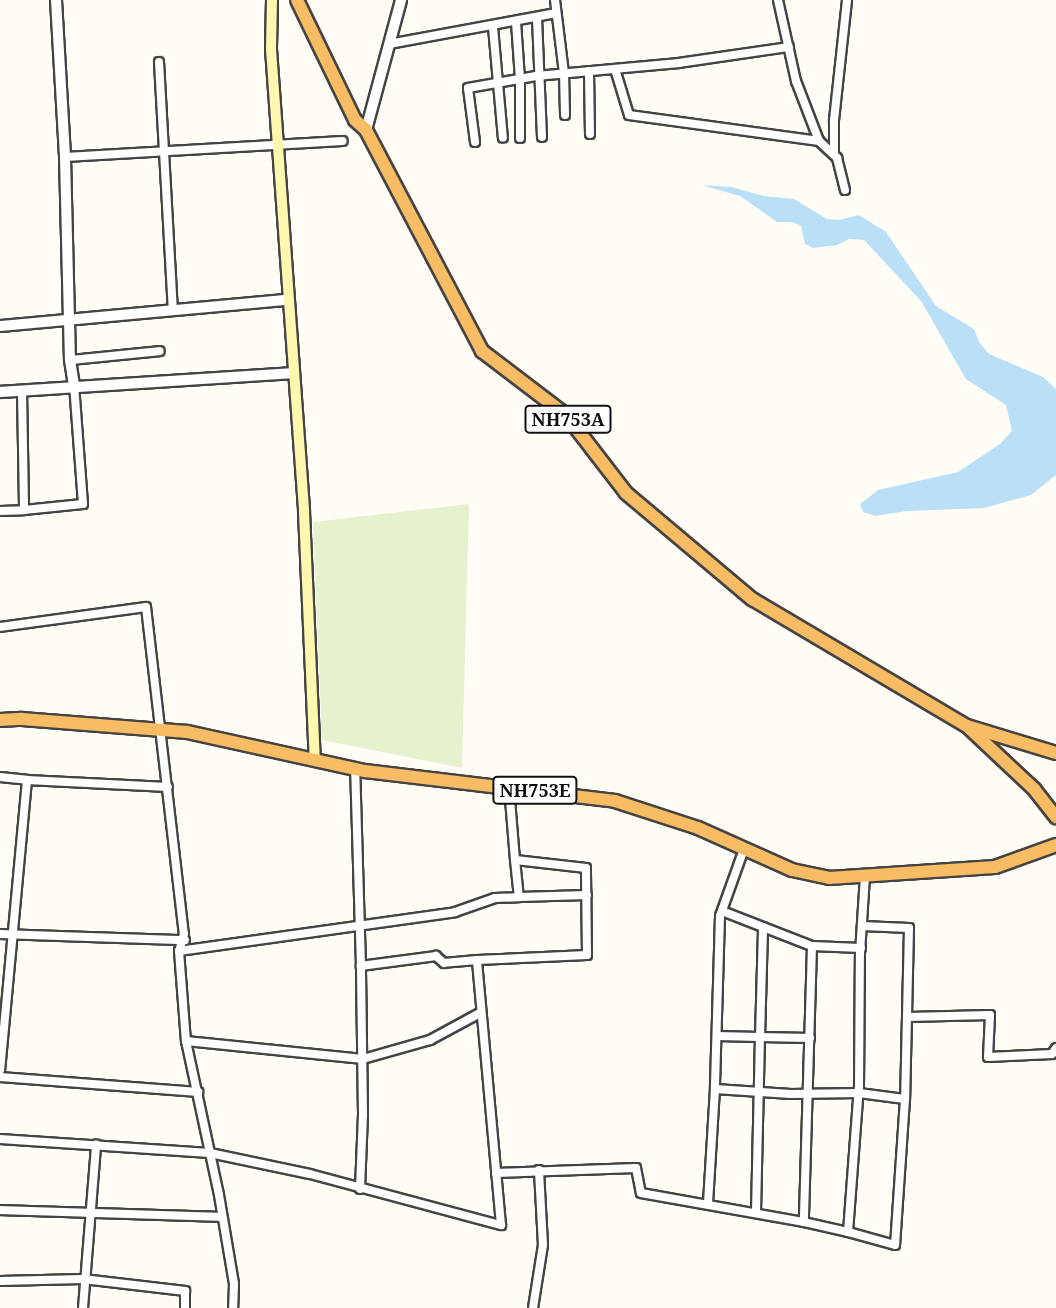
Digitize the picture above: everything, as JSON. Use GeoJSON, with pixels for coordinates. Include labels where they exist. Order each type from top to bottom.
{"type":"FeatureCollection","features":[{"type":"Feature","properties":{"kind":"highway","name":"NH753A"},"geometry":{"type":"LineString","coordinates":[[297,0],[355,120],[366,130],[482,351],[566,415],[626,493],[752,599],[967,726],[1034,789],[1056,817]]}},
{"type":"Feature","properties":{"kind":"highway","name":"NH753E"},"geometry":{"type":"LineString","coordinates":[[0,720],[34,719],[187,732],[355,769],[615,801],[698,828],[792,870],[829,878],[995,867],[1045,852],[1056,845]]}},
{"type":"Feature","properties":{"kind":"highway"},"geometry":{"type":"LineString","coordinates":[[967,726],[1056,753]]}},
{"type":"Feature","properties":{"kind":"main road"},"geometry":{"type":"LineString","coordinates":[[272,0],[271,49],[304,512],[315,760]]}},
{"type":"Feature","properties":{"kind":"street"},"geometry":{"type":"LineString","coordinates":[[0,511],[83,504],[70,360],[65,157],[56,0]]}},
{"type":"Feature","properties":{"kind":"street"},"geometry":{"type":"LineString","coordinates":[[366,130],[401,0]]}},
{"type":"Feature","properties":{"kind":"street"},"geometry":{"type":"LineString","coordinates":[[555,0],[564,73],[565,115]]}},
{"type":"Feature","properties":{"kind":"street"},"geometry":{"type":"LineString","coordinates":[[778,0],[796,81],[819,141]]}},
{"type":"Feature","properties":{"kind":"street"},"geometry":{"type":"LineString","coordinates":[[845,190],[834,152],[834,120],[847,0]]}},
{"type":"Feature","properties":{"kind":"street"},"geometry":{"type":"LineString","coordinates":[[389,44],[493,27],[556,13]]}},
{"type":"Feature","properties":{"kind":"street"},"geometry":{"type":"LineString","coordinates":[[537,18],[542,137]]}},
{"type":"Feature","properties":{"kind":"street"},"geometry":{"type":"LineString","coordinates":[[516,22],[520,138]]}},
{"type":"Feature","properties":{"kind":"street"},"geometry":{"type":"LineString","coordinates":[[493,27],[503,138]]}},
{"type":"Feature","properties":{"kind":"street"},"geometry":{"type":"LineString","coordinates":[[475,142],[468,88],[541,75],[789,47]]}},
{"type":"Feature","properties":{"kind":"street"},"geometry":{"type":"LineString","coordinates":[[159,62],[173,311]]}},
{"type":"Feature","properties":{"kind":"street"},"geometry":{"type":"LineString","coordinates":[[615,68],[629,115],[634,117],[819,141],[834,152]]}},
{"type":"Feature","properties":{"kind":"street"},"geometry":{"type":"LineString","coordinates":[[589,71],[590,134]]}},
{"type":"Feature","properties":{"kind":"street"},"geometry":{"type":"LineString","coordinates":[[65,157],[277,147],[343,141]]}},
{"type":"Feature","properties":{"kind":"street"},"geometry":{"type":"LineString","coordinates":[[0,326],[288,300]]}},
{"type":"Feature","properties":{"kind":"street"},"geometry":{"type":"LineString","coordinates":[[70,360],[160,351]]}},
{"type":"Feature","properties":{"kind":"street"},"geometry":{"type":"LineString","coordinates":[[0,392],[74,385],[293,373]]}},
{"type":"Feature","properties":{"kind":"street"},"geometry":{"type":"LineString","coordinates":[[22,391],[24,510]]}},
{"type":"Feature","properties":{"kind":"street"},"geometry":{"type":"LineString","coordinates":[[0,627],[146,607],[185,940],[179,951],[186,1041],[234,1284],[233,1308]]}},
{"type":"Feature","properties":{"kind":"street"},"geometry":{"type":"LineString","coordinates":[[355,769],[363,1059],[360,1189]]}},
{"type":"Feature","properties":{"kind":"street"},"geometry":{"type":"LineString","coordinates":[[0,777],[168,787]]}},
{"type":"Feature","properties":{"kind":"street"},"geometry":{"type":"LineString","coordinates":[[0,1070],[27,780]]}},
{"type":"Feature","properties":{"kind":"street"},"geometry":{"type":"LineString","coordinates":[[509,787],[519,898]]}},
{"type":"Feature","properties":{"kind":"street"},"geometry":{"type":"LineString","coordinates":[[708,1203],[722,911],[744,849]]}},
{"type":"Feature","properties":{"kind":"street"},"geometry":{"type":"LineString","coordinates":[[361,966],[436,956],[444,963],[587,955],[586,868],[515,860]]}},
{"type":"Feature","properties":{"kind":"street"},"geometry":{"type":"LineString","coordinates":[[848,1233],[859,1093],[865,875]]}},
{"type":"Feature","properties":{"kind":"street"},"geometry":{"type":"LineString","coordinates":[[179,951],[456,912],[495,898],[587,895]]}},
{"type":"Feature","properties":{"kind":"street"},"geometry":{"type":"LineString","coordinates":[[722,911],[813,946],[861,948]]}},
{"type":"Feature","properties":{"kind":"street"},"geometry":{"type":"LineString","coordinates":[[496,1173],[636,1168],[641,1193],[756,1212],[895,1245],[905,1099],[909,928],[862,926]]}},
{"type":"Feature","properties":{"kind":"street"},"geometry":{"type":"LineString","coordinates":[[756,1212],[764,927]]}},
{"type":"Feature","properties":{"kind":"street"},"geometry":{"type":"LineString","coordinates":[[0,934],[185,940]]}},
{"type":"Feature","properties":{"kind":"street"},"geometry":{"type":"LineString","coordinates":[[804,1222],[813,946]]}},
{"type":"Feature","properties":{"kind":"street"},"geometry":{"type":"LineString","coordinates":[[0,1139],[210,1153],[310,1174],[501,1225],[477,960]]}},
{"type":"Feature","properties":{"kind":"street"},"geometry":{"type":"LineString","coordinates":[[186,1041],[363,1059],[430,1040],[480,1013]]}},
{"type":"Feature","properties":{"kind":"street"},"geometry":{"type":"LineString","coordinates":[[908,1017],[990,1015],[988,1057],[1052,1054],[1056,1048]]}},
{"type":"Feature","properties":{"kind":"street"},"geometry":{"type":"LineString","coordinates":[[717,1036],[810,1038]]}},
{"type":"Feature","properties":{"kind":"street"},"geometry":{"type":"LineString","coordinates":[[0,1077],[198,1091]]}},
{"type":"Feature","properties":{"kind":"street"},"geometry":{"type":"LineString","coordinates":[[715,1089],[808,1094],[859,1093],[905,1099]]}},
{"type":"Feature","properties":{"kind":"street"},"geometry":{"type":"LineString","coordinates":[[83,1308],[83,1279],[96,1145]]}},
{"type":"Feature","properties":{"kind":"street"},"geometry":{"type":"LineString","coordinates":[[533,1308],[543,1245],[539,1170]]}},
{"type":"Feature","properties":{"kind":"street"},"geometry":{"type":"LineString","coordinates":[[0,1210],[221,1217]]}},
{"type":"Feature","properties":{"kind":"street"},"geometry":{"type":"LineString","coordinates":[[0,1281],[83,1279],[185,1291],[185,1308]]}},
{"type":"Feature","properties":{"kind":"green space"},"geometry":{"type":"Polygon","coordinates":[[[469,504],[462,768],[322,740],[313,522],[469,504]]]}},
{"type":"Feature","properties":{"kind":"water"},"geometry":{"type":"Polygon","coordinates":[[[701,185],[731,187],[764,196],[794,199],[827,219],[839,220],[859,215],[886,232],[936,306],[974,329],[979,342],[989,354],[1043,377],[1056,389],[1056,475],[1031,495],[984,508],[907,511],[875,516],[863,512],[860,504],[878,490],[958,472],[1000,444],[1012,431],[1006,405],[966,379],[921,301],[864,240],[849,239],[837,245],[813,248],[805,244],[801,226],[792,222],[777,222],[740,196],[701,185]]]}}]}
